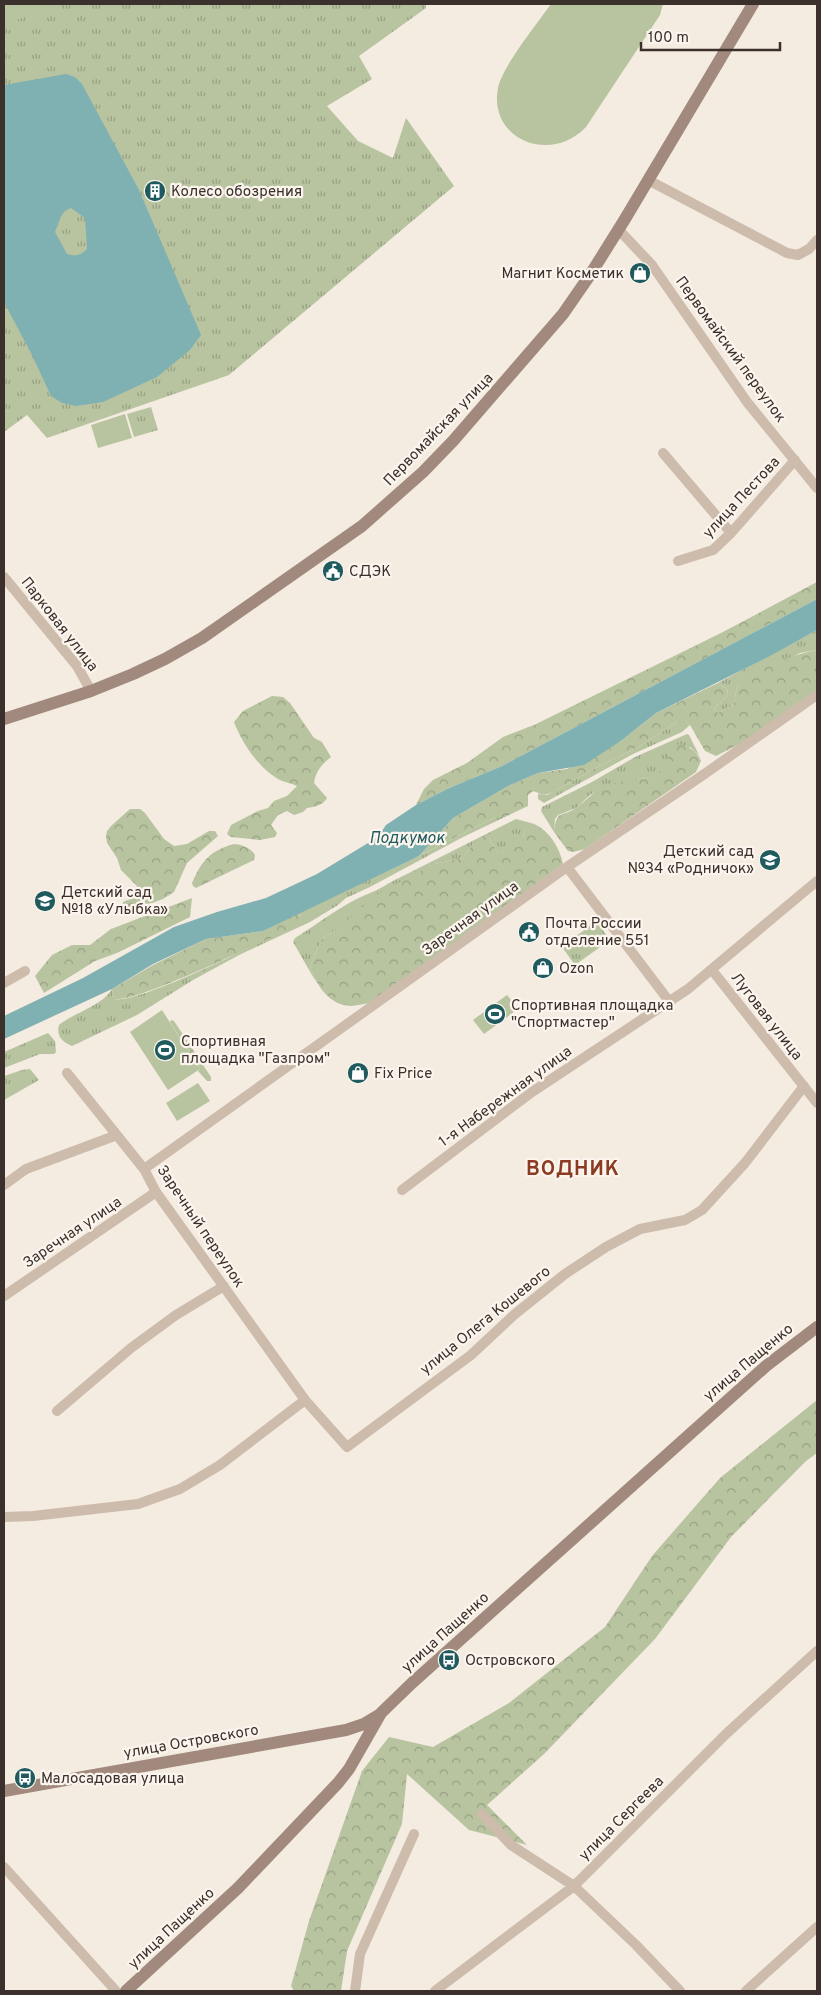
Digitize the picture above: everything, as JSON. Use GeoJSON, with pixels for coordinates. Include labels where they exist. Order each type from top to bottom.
{"type":"FeatureCollection","features":[{"type":"Feature","properties":{"kind":"street","name":"Первомайская улица"},"geometry":{"type":"LineString","coordinates":[[4,719],[91,691],[165,659],[202,638],[335,546],[387,506],[453,441],[563,314],[590,275],[753,4]]}},
{"type":"Feature","properties":{"kind":"street"},"geometry":{"type":"LineString","coordinates":[[648,180],[787,253],[798,255],[809,249],[817,240]]}},
{"type":"Feature","properties":{"kind":"street","name":"Первомайский переулок"},"geometry":{"type":"LineString","coordinates":[[618,229],[652,265],[747,402],[817,488]]}},
{"type":"Feature","properties":{"kind":"street"},"geometry":{"type":"LineString","coordinates":[[663,453],[731,533]]}},
{"type":"Feature","properties":{"kind":"street","name":"улица Пестова"},"geometry":{"type":"LineString","coordinates":[[678,561],[713,550],[731,533],[796,460]]}},
{"type":"Feature","properties":{"kind":"street","name":"Парковая улица"},"geometry":{"type":"LineString","coordinates":[[4,577],[77,666],[91,691]]}},
{"type":"Feature","properties":{"kind":"street","name":"Заречная улица"},"geometry":{"type":"LineString","coordinates":[[144,1169],[567,867],[817,695]]}},
{"type":"Feature","properties":{"kind":"street"},"geometry":{"type":"LineString","coordinates":[[567,867],[669,1001]]}},
{"type":"Feature","properties":{"kind":"street","name":"1-я Набережная улица"},"geometry":{"type":"LineString","coordinates":[[402,1190],[532,1092],[669,1001],[712,970],[817,881]]}},
{"type":"Feature","properties":{"kind":"street","name":"Луговая улица"},"geometry":{"type":"LineString","coordinates":[[712,970],[817,1103]]}},
{"type":"Feature","properties":{"kind":"street"},"geometry":{"type":"LineString","coordinates":[[4,983],[25,971]]}},
{"type":"Feature","properties":{"kind":"street","name":"Заречный переулок"},"geometry":{"type":"LineString","coordinates":[[67,1072],[144,1169],[156,1192],[305,1400]]}},
{"type":"Feature","properties":{"kind":"street","name":"улица Олега Кошевого"},"geometry":{"type":"LineString","coordinates":[[305,1400],[347,1447],[383,1418],[471,1355],[515,1314],[565,1274],[606,1247],[640,1229],[685,1220],[702,1210],[745,1163],[804,1086]]}},
{"type":"Feature","properties":{"kind":"street"},"geometry":{"type":"LineString","coordinates":[[4,1185],[26,1169],[117,1135]]}},
{"type":"Feature","properties":{"kind":"street","name":"Заречная улица"},"geometry":{"type":"LineString","coordinates":[[4,1296],[156,1192]]}},
{"type":"Feature","properties":{"kind":"street"},"geometry":{"type":"LineString","coordinates":[[56,1411],[138,1342],[176,1315],[224,1286]]}},
{"type":"Feature","properties":{"kind":"street","name":"улица Пащенко"},"geometry":{"type":"LineString","coordinates":[[126,1991],[238,1888],[338,1783],[349,1769],[381,1713],[444,1654],[766,1366],[817,1327]]}},
{"type":"Feature","properties":{"kind":"street"},"geometry":{"type":"LineString","coordinates":[[4,1517],[138,1504],[180,1489],[220,1465],[305,1400]]}},
{"type":"Feature","properties":{"kind":"street","name":"улица Сергеева"},"geometry":{"type":"LineString","coordinates":[[435,1991],[574,1886],[726,1734],[817,1651]]}},
{"type":"Feature","properties":{"kind":"street","name":"улица Островского"},"geometry":{"type":"LineString","coordinates":[[4,1790],[346,1730],[364,1724],[381,1713]]}},
{"type":"Feature","properties":{"kind":"street"},"geometry":{"type":"LineString","coordinates":[[482,1814],[511,1845],[574,1886],[636,1945],[680,1991]]}},
{"type":"Feature","properties":{"kind":"street"},"geometry":{"type":"LineString","coordinates":[[355,1991],[360,1954],[414,1834]]}},
{"type":"Feature","properties":{"kind":"street"},"geometry":{"type":"LineString","coordinates":[[4,1867],[116,1991]]}},
{"type":"Feature","properties":{"kind":"street"},"geometry":{"type":"LineString","coordinates":[[746,1991],[817,1926]]}},
{"type":"Feature","properties":{"kind":"green space"},"geometry":{"type":"Polygon","coordinates":[[[4,4],[426,4],[426,8],[359,56],[372,79],[327,106],[358,141],[393,158],[406,118],[454,186],[229,375],[47,438],[27,415],[4,432],[4,4]]]}},
{"type":"Feature","properties":{"kind":"green space"},"geometry":{"type":"Polygon","coordinates":[[[4,4],[52,4],[4,26],[4,4]]]}},
{"type":"Feature","properties":{"kind":"green space"},"geometry":{"type":"Polygon","coordinates":[[[551,4],[663,4],[660,15],[586,127],[571,138],[556,144],[540,145],[525,141],[512,133],[502,121],[497,106],[498,88],[513,57],[551,4]]]}},
{"type":"Feature","properties":{"kind":"green space"},"geometry":{"type":"Polygon","coordinates":[[[151,407],[158,430],[134,437],[127,414],[151,407]]]}},
{"type":"Feature","properties":{"kind":"green space"},"geometry":{"type":"Polygon","coordinates":[[[125,414],[132,438],[98,448],[91,425],[125,414]]]}},
{"type":"Feature","properties":{"kind":"green space"},"geometry":{"type":"Polygon","coordinates":[[[817,582],[817,599],[502,766],[447,789],[416,805],[424,789],[433,780],[467,763],[503,737],[534,725],[723,632],[817,582]]]}},
{"type":"Feature","properties":{"kind":"green space"},"geometry":{"type":"Polygon","coordinates":[[[817,630],[817,650],[800,653],[737,686],[734,704],[718,713],[714,709],[728,695],[727,689],[718,683],[817,630]]]}},
{"type":"Feature","properties":{"kind":"green space"},"geometry":{"type":"Polygon","coordinates":[[[817,650],[817,692],[751,738],[716,756],[705,751],[690,725],[685,721],[678,721],[637,748],[601,765],[549,794],[544,795],[533,791],[528,795],[528,806],[505,817],[495,817],[419,856],[453,818],[510,785],[538,773],[567,769],[622,740],[656,713],[718,683],[727,689],[728,695],[714,709],[718,713],[734,704],[737,686],[755,673],[785,659],[817,650]]]}},
{"type":"Feature","properties":{"kind":"green space"},"geometry":{"type":"Polygon","coordinates":[[[272,696],[283,697],[290,703],[314,738],[322,742],[331,757],[320,768],[314,783],[327,798],[321,804],[307,808],[303,812],[294,815],[287,811],[278,815],[271,825],[277,833],[275,837],[260,840],[231,837],[227,834],[231,825],[268,808],[274,801],[287,796],[297,786],[278,779],[257,761],[241,738],[234,722],[243,711],[272,696]]]}},
{"type":"Feature","properties":{"kind":"green space"},"geometry":{"type":"Polygon","coordinates":[[[678,721],[685,721],[690,725],[682,732],[633,754],[544,803],[538,799],[538,794],[547,795],[553,792],[601,765],[637,748],[678,721]]]}},
{"type":"Feature","properties":{"kind":"green space"},"geometry":{"type":"Polygon","coordinates":[[[687,734],[699,755],[690,747],[668,763],[655,776],[606,786],[590,795],[576,808],[558,815],[555,819],[554,832],[541,811],[542,807],[592,782],[635,757],[687,734]]]}},
{"type":"Feature","properties":{"kind":"green space"},"geometry":{"type":"Polygon","coordinates":[[[679,744],[686,746],[699,757],[701,761],[696,772],[585,849],[573,852],[568,851],[554,832],[559,816],[572,810],[605,786],[645,778],[661,771],[666,763],[669,751],[679,744]]]}},
{"type":"Feature","properties":{"kind":"green space"},"geometry":{"type":"Polygon","coordinates":[[[130,809],[140,809],[145,813],[164,839],[174,846],[187,844],[209,831],[215,831],[218,836],[187,863],[174,892],[152,903],[122,909],[123,902],[135,897],[137,886],[121,870],[117,858],[107,843],[106,837],[107,831],[111,826],[130,809]]]}},
{"type":"Feature","properties":{"kind":"green space"},"geometry":{"type":"Polygon","coordinates":[[[495,817],[505,817],[346,898],[310,922],[239,955],[193,980],[137,1015],[72,1046],[63,1041],[59,1036],[59,1025],[102,1000],[112,989],[114,999],[124,999],[158,989],[198,972],[251,946],[301,917],[298,912],[419,856],[495,817]]]}},
{"type":"Feature","properties":{"kind":"green space"},"geometry":{"type":"Polygon","coordinates":[[[516,819],[531,823],[526,827],[523,838],[503,853],[498,853],[489,838],[473,844],[463,858],[434,864],[322,939],[310,967],[316,982],[293,942],[295,938],[356,900],[516,819]]]}},
{"type":"Feature","properties":{"kind":"green space"},"geometry":{"type":"Polygon","coordinates":[[[531,823],[543,829],[552,839],[563,864],[371,1003],[353,1006],[343,1005],[330,998],[320,987],[310,967],[322,939],[337,929],[379,893],[434,864],[463,858],[473,844],[483,836],[489,838],[498,853],[503,853],[507,849],[507,842],[523,838],[526,826],[531,823]]]}},
{"type":"Feature","properties":{"kind":"green space"},"geometry":{"type":"Polygon","coordinates":[[[234,844],[251,850],[255,855],[254,860],[196,888],[193,886],[192,883],[196,875],[207,858],[218,850],[234,844]]]}},
{"type":"Feature","properties":{"kind":"green space"},"geometry":{"type":"Polygon","coordinates":[[[192,898],[190,917],[117,953],[95,961],[44,993],[35,976],[52,955],[72,945],[90,945],[111,929],[192,898]]]}},
{"type":"Feature","properties":{"kind":"green space"},"geometry":{"type":"Polygon","coordinates":[[[298,912],[301,917],[288,930],[171,983],[126,998],[114,999],[112,989],[153,965],[206,939],[263,931],[298,912]]]}},
{"type":"Feature","properties":{"kind":"green space"},"geometry":{"type":"Polygon","coordinates":[[[596,921],[610,940],[575,965],[562,947],[596,921]]]}},
{"type":"Feature","properties":{"kind":"green space","name":"Спортивная площадка \"Спортмастер\""},"geometry":{"type":"Polygon","coordinates":[[[507,995],[518,1009],[484,1034],[473,1020],[507,995]]]}},
{"type":"Feature","properties":{"kind":"green space","name":"Спортивная площадка \"Газпром\""},"geometry":{"type":"Polygon","coordinates":[[[162,1010],[200,1069],[168,1090],[130,1032],[162,1010]]]}},
{"type":"Feature","properties":{"kind":"green space"},"geometry":{"type":"Polygon","coordinates":[[[171,1020],[174,1021],[211,1077],[211,1081],[207,1081],[198,1071],[200,1069],[170,1022],[171,1020]]]}},
{"type":"Feature","properties":{"kind":"green space"},"geometry":{"type":"Polygon","coordinates":[[[48,1033],[55,1041],[56,1052],[54,1054],[40,1054],[4,1068],[4,1052],[48,1033]]]}},
{"type":"Feature","properties":{"kind":"green space"},"geometry":{"type":"Polygon","coordinates":[[[30,1069],[39,1080],[4,1100],[4,1076],[30,1069]]]}},
{"type":"Feature","properties":{"kind":"green space"},"geometry":{"type":"Polygon","coordinates":[[[198,1083],[210,1101],[177,1121],[166,1103],[198,1083]]]}},
{"type":"Feature","properties":{"kind":"green space"},"geometry":{"type":"Polygon","coordinates":[[[817,1400],[817,1453],[806,1461],[731,1537],[655,1639],[544,1754],[487,1805],[527,1845],[469,1830],[407,1774],[402,1824],[347,1951],[341,1991],[294,1991],[291,1986],[309,1921],[362,1771],[389,1737],[433,1747],[509,1703],[605,1627],[652,1556],[720,1478],[817,1400]]]}},
{"type":"Feature","properties":{"kind":"water"},"geometry":{"type":"Polygon","coordinates":[[[66,74],[75,77],[82,84],[139,190],[201,335],[190,350],[157,377],[103,402],[76,406],[62,403],[51,396],[4,302],[4,85],[66,74]],[[71,208],[67,209],[61,217],[55,232],[67,254],[78,255],[87,249],[85,218],[71,208]]]}},
{"type":"Feature","properties":{"kind":"water","name":"Подкумок"},"geometry":{"type":"Polygon","coordinates":[[[817,599],[817,630],[768,657],[656,713],[622,740],[584,765],[538,773],[510,785],[453,818],[419,856],[263,931],[206,939],[153,964],[112,989],[4,1039],[4,1016],[83,978],[174,927],[266,898],[317,874],[378,837],[386,825],[416,805],[447,789],[502,766],[817,599]]]}},
{"type":"Feature","properties":{"kind":"place","name":"Колесо обозрения"},"geometry":{"type":"Point","coordinates":[155,191]}},
{"type":"Feature","properties":{"kind":"place","name":"Магнит Косметик"},"geometry":{"type":"Point","coordinates":[640,273]}},
{"type":"Feature","properties":{"kind":"place","name":"СДЭК"},"geometry":{"type":"Point","coordinates":[333,571]}},
{"type":"Feature","properties":{"kind":"place","name":"Детский сад №34 «Родничок»"},"geometry":{"type":"Point","coordinates":[770,860]}},
{"type":"Feature","properties":{"kind":"place","name":"Детский сад №18 «Улыбка»"},"geometry":{"type":"Point","coordinates":[45,901]}},
{"type":"Feature","properties":{"kind":"place","name":"Почта России отделение 551"},"geometry":{"type":"Point","coordinates":[529,932]}},
{"type":"Feature","properties":{"kind":"place","name":"Ozon"},"geometry":{"type":"Point","coordinates":[543,968]}},
{"type":"Feature","properties":{"kind":"place","name":"Спортивная площадка \"Спортмастер\""},"geometry":{"type":"Point","coordinates":[495,1014]}},
{"type":"Feature","properties":{"kind":"place","name":"Спортивная площадка \"Газпром\""},"geometry":{"type":"Point","coordinates":[165,1050]}},
{"type":"Feature","properties":{"kind":"place","name":"Fix Price"},"geometry":{"type":"Point","coordinates":[358,1073]}},
{"type":"Feature","properties":{"kind":"place","name":"Островского"},"geometry":{"type":"Point","coordinates":[449,1660]}},
{"type":"Feature","properties":{"kind":"place","name":"Малосадовая улица"},"geometry":{"type":"Point","coordinates":[25,1778]}},
{"type":"Feature","properties":{"kind":"district","name":"ВОДНИК"},"geometry":{"type":"Point","coordinates":[573,1168]}}]}
